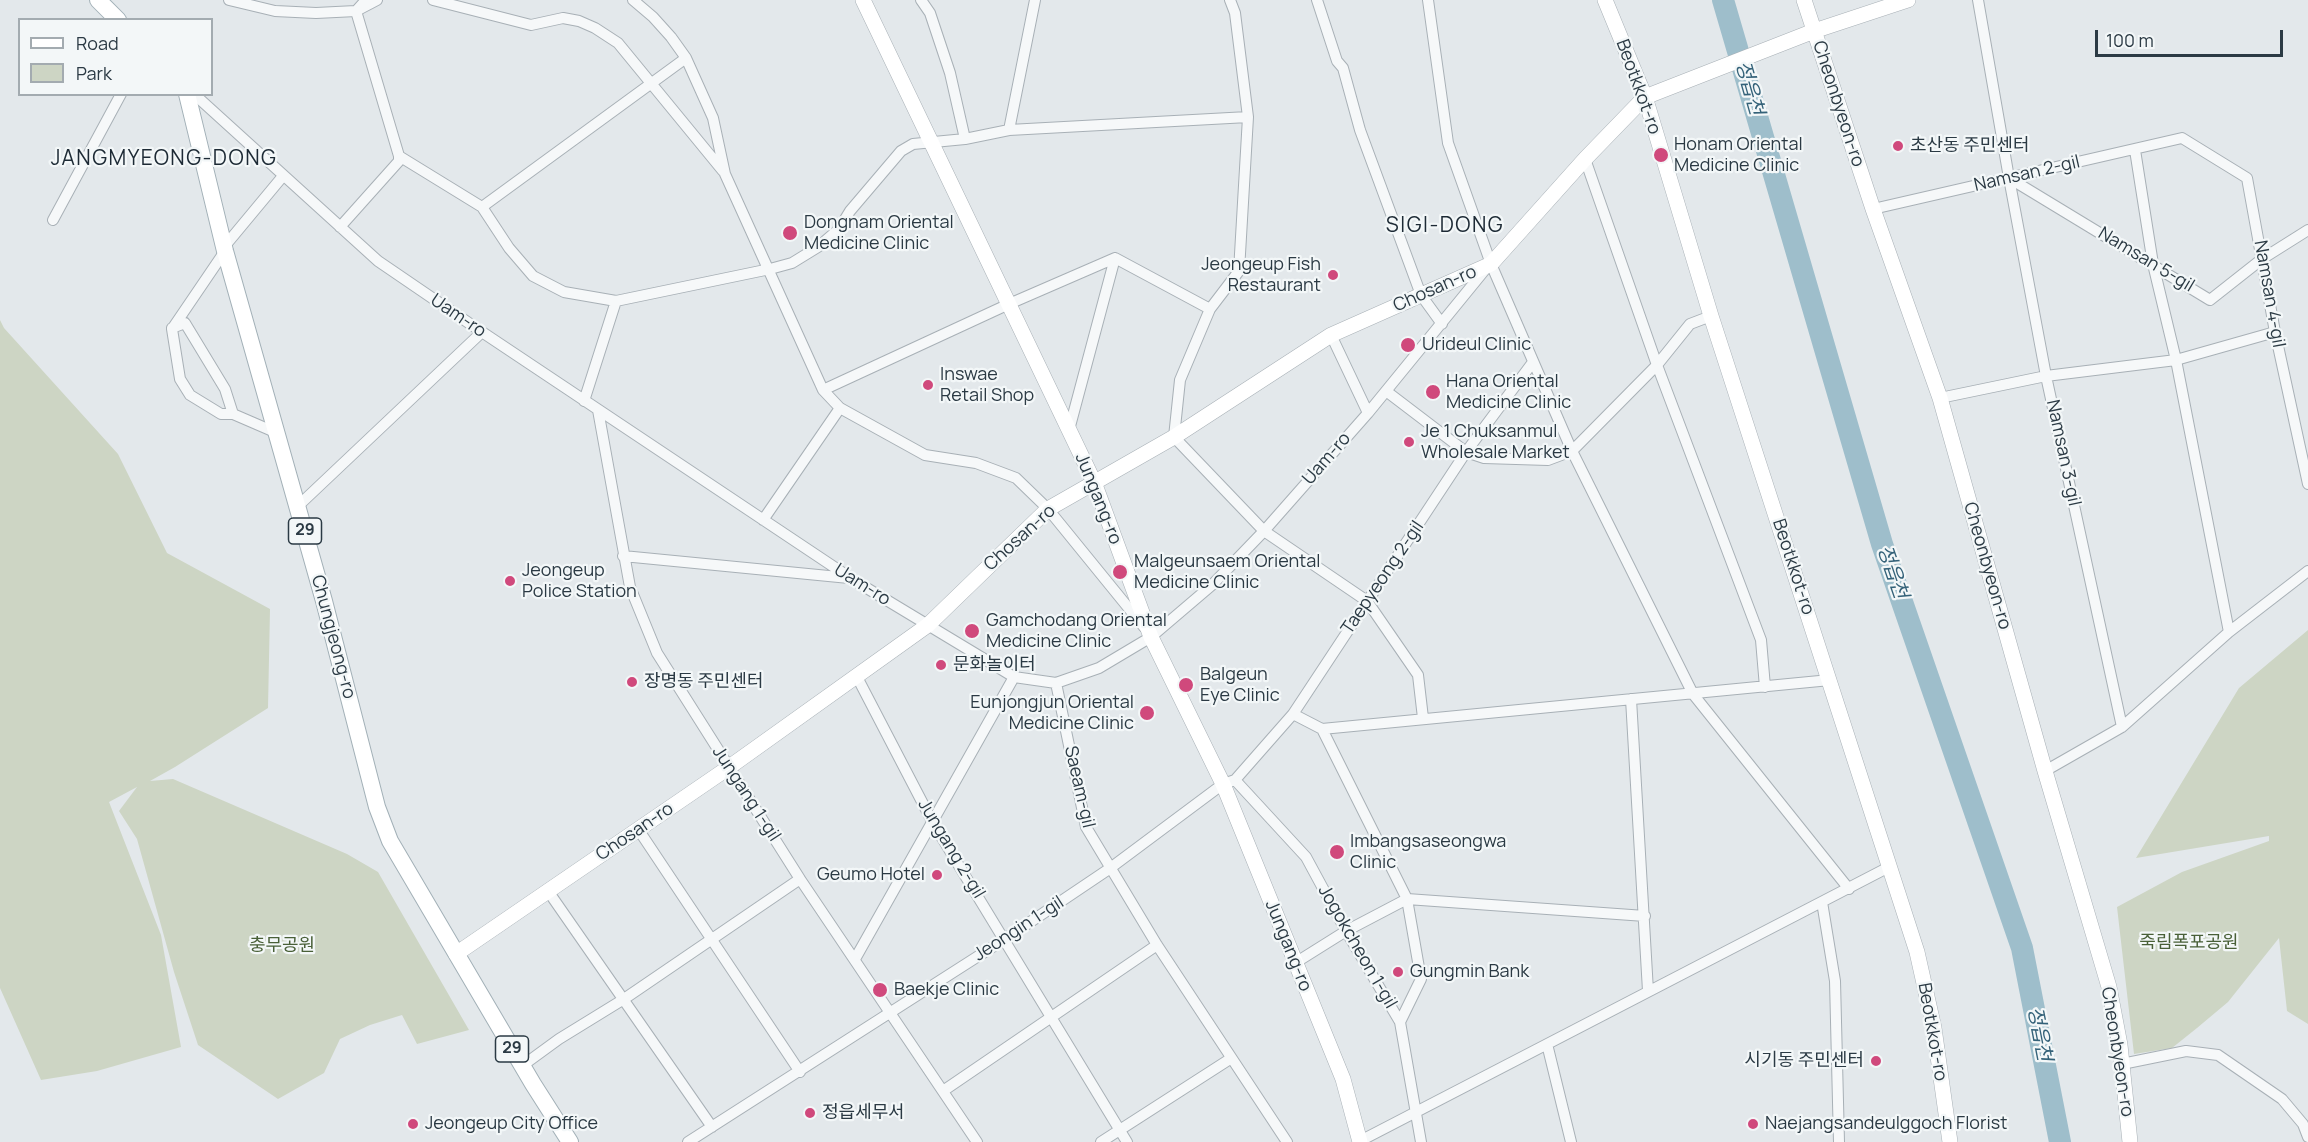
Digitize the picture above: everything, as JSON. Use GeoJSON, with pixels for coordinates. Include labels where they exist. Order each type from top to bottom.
{"type":"FeatureCollection","features":[{"type":"Feature","properties":{"kind":"main road"},"geometry":{"type":"LineString","coordinates":[[98,0],[116,18]]}},
{"type":"Feature","properties":{"kind":"main road","name":"Chungjeong-ro"},"geometry":{"type":"LineString","coordinates":[[187,96],[225,249],[298,506],[377,807],[390,841],[522,1066],[570,1142]]}},
{"type":"Feature","properties":{"kind":"street"},"geometry":{"type":"LineString","coordinates":[[229,0],[275,11],[316,13],[356,11],[378,0]]}},
{"type":"Feature","properties":{"kind":"street"},"geometry":{"type":"LineString","coordinates":[[356,11],[366,0]]}},
{"type":"Feature","properties":{"kind":"street"},"geometry":{"type":"LineString","coordinates":[[433,0],[531,25],[563,18],[595,27],[618,43],[725,174]]}},
{"type":"Feature","properties":{"kind":"street"},"geometry":{"type":"LineString","coordinates":[[633,0],[653,17],[686,58],[713,118],[725,174],[770,269],[822,390],[840,408],[925,455],[976,463],[1016,478],[1048,509],[1151,636]]}},
{"type":"Feature","properties":{"kind":"street","name":"Jungang-ro"},"geometry":{"type":"LineString","coordinates":[[863,0],[1094,482],[1151,636],[1229,782],[1295,963],[1343,1079],[1360,1141]]}},
{"type":"Feature","properties":{"kind":"street"},"geometry":{"type":"LineString","coordinates":[[921,0],[930,13],[950,73],[965,139]]}},
{"type":"Feature","properties":{"kind":"street"},"geometry":{"type":"LineString","coordinates":[[1009,130],[1035,0]]}},
{"type":"Feature","properties":{"kind":"street"},"geometry":{"type":"LineString","coordinates":[[1230,0],[1235,13],[1248,117],[1239,271],[1210,309],[1180,380],[1174,437],[1264,531],[1367,601],[1418,675],[1423,718]]}},
{"type":"Feature","properties":{"kind":"street"},"geometry":{"type":"LineString","coordinates":[[1317,0],[1337,61],[1343,68],[1360,130],[1421,295],[1442,324]]}},
{"type":"Feature","properties":{"kind":"street"},"geometry":{"type":"LineString","coordinates":[[1428,0],[1448,143],[1491,264],[1572,451],[1693,694],[1849,888]]}},
{"type":"Feature","properties":{"kind":"street","name":"Beotkkot-ro"},"geometry":{"type":"LineString","coordinates":[[1605,0],[1645,98],[1711,316],[1917,952],[1934,1028],[1950,1142]]}},
{"type":"Feature","properties":{"kind":"street","name":"Cheonbyeon-ro"},"geometry":{"type":"LineString","coordinates":[[1804,0],[1873,209],[1940,398],[2045,771],[2109,987],[2122,1064],[2130,1142]]}},
{"type":"Feature","properties":{"kind":"street"},"geometry":{"type":"LineString","coordinates":[[1645,98],[1814,31],[1908,0]]}},
{"type":"Feature","properties":{"kind":"street","name":"Namsan 3-gil"},"geometry":{"type":"LineString","coordinates":[[1978,0],[2008,177],[2046,376],[2122,728]]}},
{"type":"Feature","properties":{"kind":"street"},"geometry":{"type":"LineString","coordinates":[[340,227],[399,161],[356,11]]}},
{"type":"Feature","properties":{"kind":"street"},"geometry":{"type":"LineString","coordinates":[[482,207],[686,58]]}},
{"type":"Feature","properties":{"kind":"street"},"geometry":{"type":"LineString","coordinates":[[53,220],[120,96]]}},
{"type":"Feature","properties":{"kind":"street","name":"Uam-ro"},"geometry":{"type":"LineString","coordinates":[[196,96],[378,261],[482,333],[850,579],[1014,677],[1056,683],[1100,668],[1151,636],[1212,585],[1264,531],[1368,413],[1491,264]]}},
{"type":"Feature","properties":{"kind":"street","name":"Chosan-ro"},"geometry":{"type":"LineString","coordinates":[[456,954],[728,768],[928,625],[1048,509],[1174,437],[1331,335],[1491,264],[1585,159],[1645,98]]}},
{"type":"Feature","properties":{"kind":"street"},"geometry":{"type":"LineString","coordinates":[[399,156],[482,207],[509,248],[533,276],[564,292],[616,301],[792,263],[839,229],[849,211],[901,151],[913,144],[965,139],[1009,130],[1248,117]]}},
{"type":"Feature","properties":{"kind":"street","name":"Namsan 2-gil"},"geometry":{"type":"LineString","coordinates":[[1873,209],[2182,138]]}},
{"type":"Feature","properties":{"kind":"street","name":"Namsan 4-gil"},"geometry":{"type":"LineString","coordinates":[[2182,138],[2247,178],[2275,332],[2308,484]]}},
{"type":"Feature","properties":{"kind":"street"},"geometry":{"type":"LineString","coordinates":[[2135,150],[2153,264],[2176,360],[2229,632]]}},
{"type":"Feature","properties":{"kind":"street"},"geometry":{"type":"LineString","coordinates":[[1585,159],[1657,365],[1761,639],[1765,687]]}},
{"type":"Feature","properties":{"kind":"street"},"geometry":{"type":"LineString","coordinates":[[277,433],[233,414],[221,414],[190,395],[180,379],[172,329],[225,249],[283,176]]}},
{"type":"Feature","properties":{"kind":"street","name":"Namsan 5-gil"},"geometry":{"type":"LineString","coordinates":[[2008,177],[2210,300],[2262,259],[2308,230]]}},
{"type":"Feature","properties":{"kind":"street"},"geometry":{"type":"LineString","coordinates":[[1115,258],[1210,309]]}},
{"type":"Feature","properties":{"kind":"street"},"geometry":{"type":"LineString","coordinates":[[822,390],[1115,258]]}},
{"type":"Feature","properties":{"kind":"street"},"geometry":{"type":"LineString","coordinates":[[1069,430],[1115,258]]}},
{"type":"Feature","properties":{"kind":"street"},"geometry":{"type":"LineString","coordinates":[[584,401],[616,301]]}},
{"type":"Feature","properties":{"kind":"street"},"geometry":{"type":"LineString","coordinates":[[1386,391],[1466,452],[1484,458],[1548,460],[1572,451],[1657,365],[1690,324],[1711,316]]}},
{"type":"Feature","properties":{"kind":"street"},"geometry":{"type":"LineString","coordinates":[[172,329],[185,323],[225,389],[233,414]]}},
{"type":"Feature","properties":{"kind":"street"},"geometry":{"type":"LineString","coordinates":[[1940,398],[2046,376],[2176,360],[2275,332]]}},
{"type":"Feature","properties":{"kind":"street"},"geometry":{"type":"LineString","coordinates":[[298,506],[482,333]]}},
{"type":"Feature","properties":{"kind":"street"},"geometry":{"type":"LineString","coordinates":[[1331,335],[1368,413]]}},
{"type":"Feature","properties":{"kind":"street","name":"Taepyeong 2-gil"},"geometry":{"type":"LineString","coordinates":[[1229,782],[1293,714],[1466,452],[1533,362]]}},
{"type":"Feature","properties":{"kind":"street"},"geometry":{"type":"LineString","coordinates":[[762,520],[840,408]]}},
{"type":"Feature","properties":{"kind":"street","name":"Jungang 1-gil"},"geometry":{"type":"LineString","coordinates":[[598,410],[630,587],[657,653],[800,879],[977,1142]]}},
{"type":"Feature","properties":{"kind":"street"},"geometry":{"type":"LineString","coordinates":[[623,556],[850,579]]}},
{"type":"Feature","properties":{"kind":"street"},"geometry":{"type":"LineString","coordinates":[[2045,771],[2122,728],[2229,632],[2308,571]]}},
{"type":"Feature","properties":{"kind":"street","name":"Jungang 2-gil"},"geometry":{"type":"LineString","coordinates":[[856,675],[933,822],[1127,1142]]}},
{"type":"Feature","properties":{"kind":"street"},"geometry":{"type":"LineString","coordinates":[[855,959],[1014,677]]}},
{"type":"Feature","properties":{"kind":"street"},"geometry":{"type":"LineString","coordinates":[[1293,714],[1322,729],[1830,680]]}},
{"type":"Feature","properties":{"kind":"street","name":"Saeam-gil"},"geometry":{"type":"LineString","coordinates":[[1056,683],[1086,827],[1109,869],[1157,945],[1230,1059],[1287,1142]]}},
{"type":"Feature","properties":{"kind":"street"},"geometry":{"type":"LineString","coordinates":[[1631,699],[1648,991]]}},
{"type":"Feature","properties":{"kind":"street"},"geometry":{"type":"LineString","coordinates":[[1322,729],[1407,899],[1421,979],[1400,1022]]}},
{"type":"Feature","properties":{"kind":"street","name":"Jeongin 1-gil"},"geometry":{"type":"LineString","coordinates":[[688,1142],[1005,939],[1109,869],[1229,782]]}},
{"type":"Feature","properties":{"kind":"street","name":"Jogokcheon 1-gil"},"geometry":{"type":"LineString","coordinates":[[1229,782],[1305,857],[1400,1022],[1421,1142]]}},
{"type":"Feature","properties":{"kind":"street"},"geometry":{"type":"LineString","coordinates":[[639,829],[800,1072]]}},
{"type":"Feature","properties":{"kind":"street"},"geometry":{"type":"LineString","coordinates":[[1360,1141],[1889,867]]}},
{"type":"Feature","properties":{"kind":"street"},"geometry":{"type":"LineString","coordinates":[[522,1066],[800,879]]}},
{"type":"Feature","properties":{"kind":"street"},"geometry":{"type":"LineString","coordinates":[[548,891],[712,1127]]}},
{"type":"Feature","properties":{"kind":"street"},"geometry":{"type":"LineString","coordinates":[[1295,963],[1346,931],[1407,899],[1645,916]]}},
{"type":"Feature","properties":{"kind":"street"},"geometry":{"type":"LineString","coordinates":[[1822,902],[1835,981],[1839,1142]]}},
{"type":"Feature","properties":{"kind":"street"},"geometry":{"type":"LineString","coordinates":[[943,1091],[1157,945]]}},
{"type":"Feature","properties":{"kind":"street"},"geometry":{"type":"LineString","coordinates":[[1547,1044],[1571,1142]]}},
{"type":"Feature","properties":{"kind":"street"},"geometry":{"type":"LineString","coordinates":[[2122,1064],[2186,1051],[2218,1055],[2282,1099],[2303,1124],[2308,1137]]}},
{"type":"Feature","properties":{"kind":"street"},"geometry":{"type":"LineString","coordinates":[[1101,1142],[1230,1059]]}},
{"type":"Feature","properties":{"kind":"green space","name":"충무공원"},"geometry":{"type":"Polygon","coordinates":[[[0,320],[4,328],[118,454],[167,553],[270,609],[268,708],[150,781],[173,779],[347,854],[378,872],[469,1030],[417,1044],[402,1015],[370,1025],[340,1039],[324,1073],[278,1099],[198,1045],[174,972],[137,839],[119,811],[137,787],[109,802],[161,935],[181,1047],[97,1071],[41,1080],[0,988],[0,320]]]}},
{"type":"Feature","properties":{"kind":"green space","name":"죽림폭포공원"},"geometry":{"type":"Polygon","coordinates":[[[2308,630],[2308,1024],[2287,1011],[2279,938],[2228,1002],[2172,1048],[2134,1054],[2117,907],[2182,872],[2269,841],[2269,836],[2136,858],[2239,688],[2308,630]]]}},
{"type":"Feature","properties":{"kind":"waterway","name":"정읍천"},"geometry":{"type":"LineString","coordinates":[[1723,0],[1882,544],[2022,948],[2060,1142]]}},
{"type":"Feature","properties":{"kind":"place","name":"초산동 주민센터"},"geometry":{"type":"Point","coordinates":[1898,146]}},
{"type":"Feature","properties":{"kind":"place","name":"Honam Oriental Medicine Clinic"},"geometry":{"type":"Point","coordinates":[1661,155]}},
{"type":"Feature","properties":{"kind":"place","name":"Dongnam Oriental Medicine Clinic"},"geometry":{"type":"Point","coordinates":[790,233]}},
{"type":"Feature","properties":{"kind":"place","name":"Jeongeup Fish Restaurant"},"geometry":{"type":"Point","coordinates":[1333,275]}},
{"type":"Feature","properties":{"kind":"place","name":"Urideul Clinic"},"geometry":{"type":"Point","coordinates":[1408,345]}},
{"type":"Feature","properties":{"kind":"place","name":"Inswae Retail Shop"},"geometry":{"type":"Point","coordinates":[928,385]}},
{"type":"Feature","properties":{"kind":"place","name":"Hana Oriental Medicine Clinic"},"geometry":{"type":"Point","coordinates":[1433,392]}},
{"type":"Feature","properties":{"kind":"place","name":"Je 1 Chuksanmul Wholesale Market"},"geometry":{"type":"Point","coordinates":[1409,442]}},
{"type":"Feature","properties":{"kind":"place","name":"Malgeunsaem Oriental Medicine Clinic"},"geometry":{"type":"Point","coordinates":[1120,572]}},
{"type":"Feature","properties":{"kind":"place","name":"Jeongeup Police Station"},"geometry":{"type":"Point","coordinates":[510,581]}},
{"type":"Feature","properties":{"kind":"place","name":"Gamchodang Oriental Medicine Clinic"},"geometry":{"type":"Point","coordinates":[972,631]}},
{"type":"Feature","properties":{"kind":"place","name":"문화놀이터"},"geometry":{"type":"Point","coordinates":[941,665]}},
{"type":"Feature","properties":{"kind":"place","name":"장명동 주민센터"},"geometry":{"type":"Point","coordinates":[632,682]}},
{"type":"Feature","properties":{"kind":"place","name":"Balgeun Eye Clinic"},"geometry":{"type":"Point","coordinates":[1186,685]}},
{"type":"Feature","properties":{"kind":"place","name":"Eunjongjun Oriental Medicine Clinic"},"geometry":{"type":"Point","coordinates":[1147,713]}},
{"type":"Feature","properties":{"kind":"place","name":"Imbangsaseongwa Clinic"},"geometry":{"type":"Point","coordinates":[1337,852]}},
{"type":"Feature","properties":{"kind":"place","name":"Geumo Hotel"},"geometry":{"type":"Point","coordinates":[937,875]}},
{"type":"Feature","properties":{"kind":"place","name":"Gungmin Bank"},"geometry":{"type":"Point","coordinates":[1398,972]}},
{"type":"Feature","properties":{"kind":"place","name":"Baekje Clinic"},"geometry":{"type":"Point","coordinates":[880,990]}},
{"type":"Feature","properties":{"kind":"place","name":"시기동 주민센터"},"geometry":{"type":"Point","coordinates":[1876,1061]}},
{"type":"Feature","properties":{"kind":"place","name":"정읍세무서"},"geometry":{"type":"Point","coordinates":[810,1113]}},
{"type":"Feature","properties":{"kind":"place","name":"Jeongeup City Office"},"geometry":{"type":"Point","coordinates":[413,1124]}},
{"type":"Feature","properties":{"kind":"place","name":"Naejangsandeulggoch Florist"},"geometry":{"type":"Point","coordinates":[1753,1124]}},
{"type":"Feature","properties":{"kind":"district","name":"JANGMYEONG-DONG"},"geometry":{"type":"Point","coordinates":[164,159]}},
{"type":"Feature","properties":{"kind":"district","name":"SIGI-DONG"},"geometry":{"type":"Point","coordinates":[1445,226]}}]}
